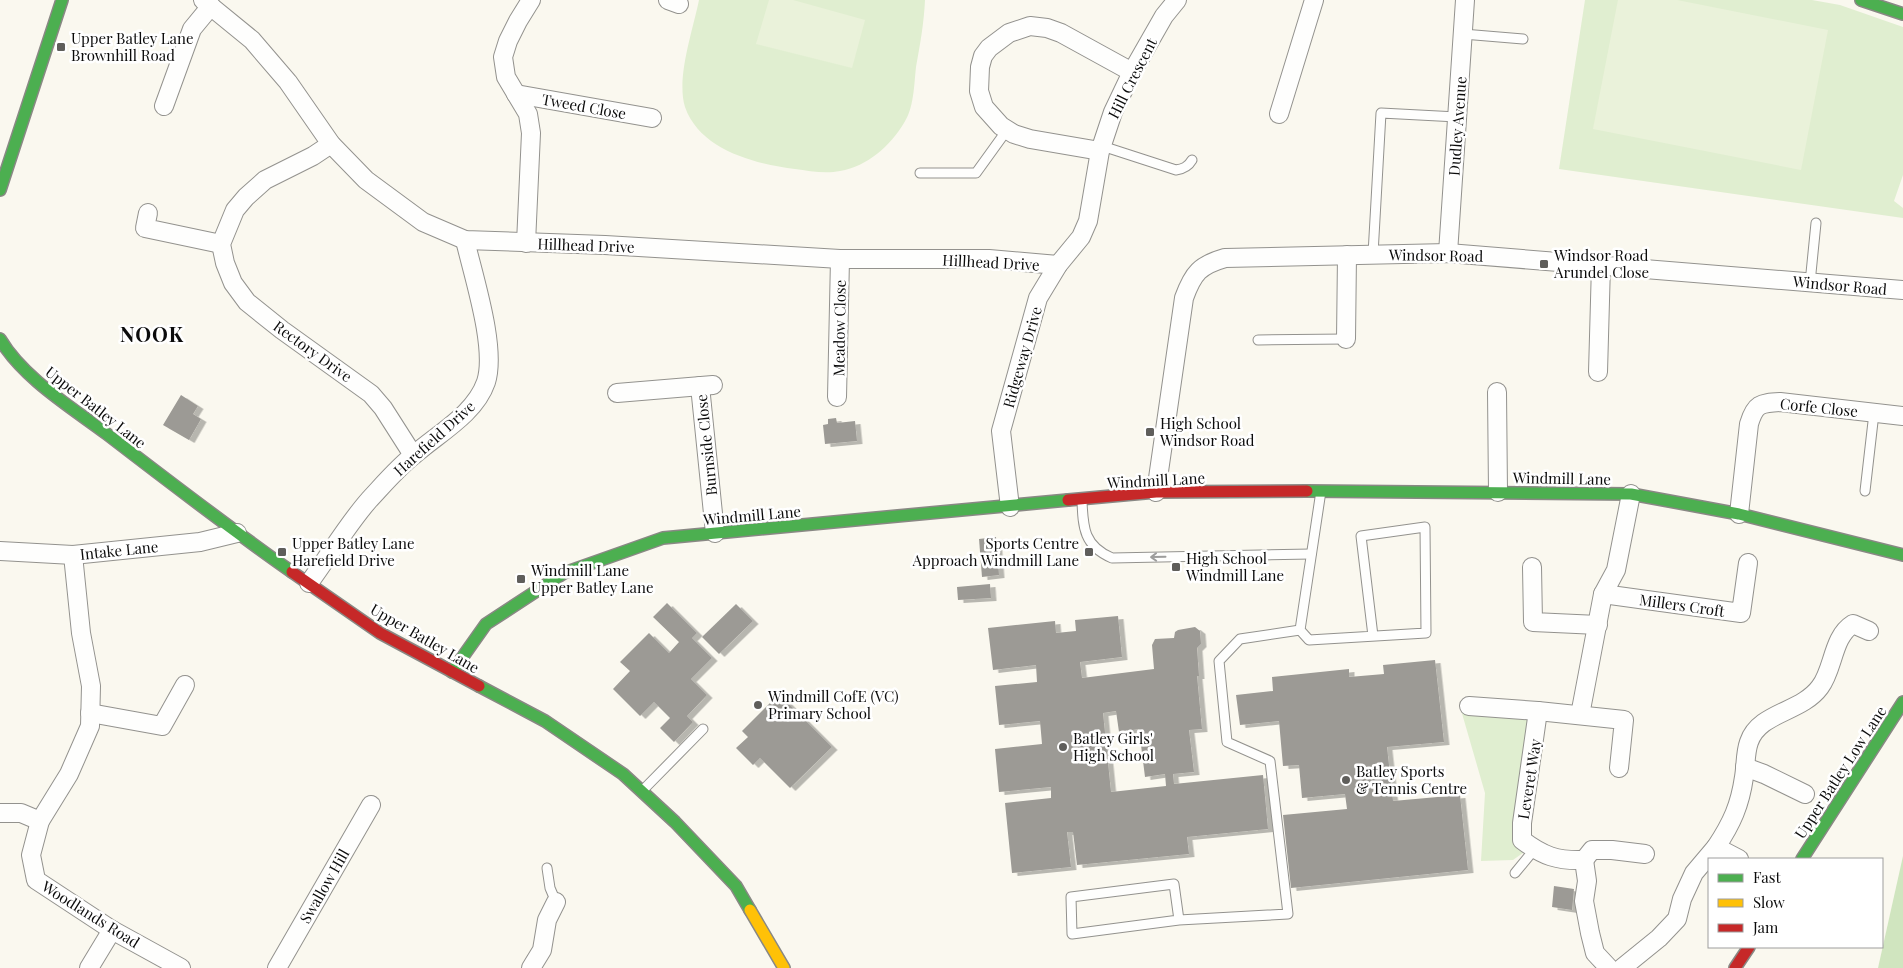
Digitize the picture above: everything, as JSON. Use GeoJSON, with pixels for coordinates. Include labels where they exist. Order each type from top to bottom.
{"type":"FeatureCollection","features":[{"type":"Feature","properties":{"kind":"street"},"geometry":{"type":"LineString","coordinates":[[0,190],[5,156],[62,0]]}},
{"type":"Feature","properties":{"kind":"street"},"geometry":{"type":"LineString","coordinates":[[526,243],[530,133],[528,114],[506,77],[504,57],[511,34],[531,0]]}},
{"type":"Feature","properties":{"kind":"street","name":"Hill Crescent"},"geometry":{"type":"LineString","coordinates":[[1088,221],[1101,148],[1112,112],[1164,16],[1178,0]]}},
{"type":"Feature","properties":{"kind":"street"},"geometry":{"type":"LineString","coordinates":[[1279,114],[1314,0]]}},
{"type":"Feature","properties":{"kind":"street","name":"Dudley Avenue"},"geometry":{"type":"LineString","coordinates":[[1448,252],[1465,0]]}},
{"type":"Feature","properties":{"kind":"street"},"geometry":{"type":"LineString","coordinates":[[1868,1],[1903,14]]}},
{"type":"Feature","properties":{"kind":"street","name":"Hillhead Drive"},"geometry":{"type":"LineString","coordinates":[[164,106],[192,29],[207,3],[252,40],[288,82],[331,144],[366,180],[424,222],[465,240],[615,246],[840,259],[990,259],[1058,265]]}},
{"type":"Feature","properties":{"kind":"street"},"geometry":{"type":"LineString","coordinates":[[1101,148],[1030,139],[1007,130],[984,107],[979,92],[980,67],[983,56],[989,48],[1009,33],[1030,26],[1047,28],[1061,33],[1132,72]]}},
{"type":"Feature","properties":{"kind":"street","name":"Tweed Close"},"geometry":{"type":"LineString","coordinates":[[516,94],[652,118]]}},
{"type":"Feature","properties":{"kind":"street"},"geometry":{"type":"LineString","coordinates":[[148,213],[145,228],[221,244],[235,210],[246,197],[265,180],[313,156],[331,144]]}},
{"type":"Feature","properties":{"kind":"street","name":"Ridgeway Drive"},"geometry":{"type":"LineString","coordinates":[[1010,507],[1001,431],[1038,298],[1058,265],[1081,237],[1088,221]]}},
{"type":"Feature","properties":{"kind":"street","name":"Harefield Drive"},"geometry":{"type":"LineString","coordinates":[[310,583],[367,502],[413,455],[459,418],[476,400],[486,382],[488,366],[487,331],[465,240]]}},
{"type":"Feature","properties":{"kind":"street","name":"Rectory Drive"},"geometry":{"type":"LineString","coordinates":[[221,244],[225,263],[233,283],[247,302],[282,330],[371,394],[383,408],[413,455]]}},
{"type":"Feature","properties":{"kind":"street","name":"Windsor Road"},"geometry":{"type":"LineString","coordinates":[[1156,492],[1184,298],[1190,281],[1207,263],[1226,258],[1448,252],[1903,290]]}},
{"type":"Feature","properties":{"kind":"street"},"geometry":{"type":"LineString","coordinates":[[1346,340],[1348,255]]}},
{"type":"Feature","properties":{"kind":"street","name":"Meadow Close"},"geometry":{"type":"LineString","coordinates":[[837,397],[840,259]]}},
{"type":"Feature","properties":{"kind":"street"},"geometry":{"type":"LineString","coordinates":[[1598,372],[1601,265]]}},
{"type":"Feature","properties":{"kind":"street","name":"Upper Batley Lane"},"geometry":{"type":"LineString","coordinates":[[0,339],[9,354],[44,386],[236,533],[380,633],[545,721],[623,774],[675,822],[736,886],[784,968]]}},
{"type":"Feature","properties":{"kind":"street","name":"Burnside Close"},"geometry":{"type":"LineString","coordinates":[[617,393],[706,386],[715,534]]}},
{"type":"Feature","properties":{"kind":"street"},"geometry":{"type":"LineString","coordinates":[[1497,392],[1498,492]]}},
{"type":"Feature","properties":{"kind":"street","name":"Corfe Close"},"geometry":{"type":"LineString","coordinates":[[1739,514],[1749,424],[1753,411],[1762,403],[1780,402],[1903,416]]}},
{"type":"Feature","properties":{"kind":"street","name":"Windmill Lane"},"geometry":{"type":"LineString","coordinates":[[452,672],[486,624],[564,573],[662,538],[1156,492],[1321,490],[1631,494],[1739,514],[1903,555]]}},
{"type":"Feature","properties":{"kind":"street"},"geometry":{"type":"LineString","coordinates":[[1580,715],[1603,594],[1616,570],[1631,494]]}},
{"type":"Feature","properties":{"kind":"street","name":"Intake Lane"},"geometry":{"type":"LineString","coordinates":[[0,551],[73,555],[200,542],[236,533]]}},
{"type":"Feature","properties":{"kind":"street","name":"Woodlands Road"},"geometry":{"type":"LineString","coordinates":[[73,555],[81,633],[91,686],[90,726],[69,774],[40,821],[31,855],[36,880],[112,930],[181,968]]}},
{"type":"Feature","properties":{"kind":"street","name":"Millers Croft"},"geometry":{"type":"LineString","coordinates":[[1603,594],[1741,613],[1748,563]]}},
{"type":"Feature","properties":{"kind":"street"},"geometry":{"type":"LineString","coordinates":[[1532,567],[1533,622],[1598,625]]}},
{"type":"Feature","properties":{"kind":"street"},"geometry":{"type":"LineString","coordinates":[[1622,968],[1659,938],[1677,919],[1682,899],[1694,874],[1716,847],[1732,823],[1740,800],[1749,742],[1756,729],[1770,718],[1796,707],[1810,698],[1821,687],[1830,670],[1840,640],[1846,629],[1853,624],[1870,631]]}},
{"type":"Feature","properties":{"kind":"street"},"geometry":{"type":"LineString","coordinates":[[90,713],[162,726],[185,685]]}},
{"type":"Feature","properties":{"kind":"street","name":"Upper Batley Low Lane"},"geometry":{"type":"LineString","coordinates":[[1803,858],[1856,772],[1903,702]]}},
{"type":"Feature","properties":{"kind":"street"},"geometry":{"type":"LineString","coordinates":[[1469,706],[1624,720],[1620,768]]}},
{"type":"Feature","properties":{"kind":"street","name":"Leveret Way"},"geometry":{"type":"LineString","coordinates":[[1534,850],[1522,840],[1522,823],[1538,711]]}},
{"type":"Feature","properties":{"kind":"street"},"geometry":{"type":"LineString","coordinates":[[1745,767],[1805,794]]}},
{"type":"Feature","properties":{"kind":"street","name":"Swallow Hill"},"geometry":{"type":"LineString","coordinates":[[277,968],[370,805]]}},
{"type":"Feature","properties":{"kind":"street"},"geometry":{"type":"LineString","coordinates":[[0,812],[21,813],[40,821]]}},
{"type":"Feature","properties":{"kind":"street"},"geometry":{"type":"LineString","coordinates":[[1716,847],[1736,858]]}},
{"type":"Feature","properties":{"kind":"street"},"geometry":{"type":"LineString","coordinates":[[1534,850],[1567,861],[1584,860]]}},
{"type":"Feature","properties":{"kind":"street"},"geometry":{"type":"LineString","coordinates":[[1609,968],[1595,953],[1590,933],[1584,901],[1587,881],[1584,860],[1592,850],[1612,850],[1644,854]]}},
{"type":"Feature","properties":{"kind":"street"},"geometry":{"type":"LineString","coordinates":[[531,968],[542,950],[547,920],[556,902]]}},
{"type":"Feature","properties":{"kind":"street"},"geometry":{"type":"LineString","coordinates":[[89,968],[112,930]]}},
{"type":"Feature","properties":{"kind":"street"},"geometry":{"type":"LineString","coordinates":[[1735,968],[1748,948]]}},
{"type":"Feature","properties":{"kind":"lane"},"geometry":{"type":"LineString","coordinates":[[1463,34],[1523,39]]}},
{"type":"Feature","properties":{"kind":"lane"},"geometry":{"type":"LineString","coordinates":[[1373,254],[1381,113],[1457,117]]}},
{"type":"Feature","properties":{"kind":"lane"},"geometry":{"type":"LineString","coordinates":[[920,173],[976,174],[1007,130]]}},
{"type":"Feature","properties":{"kind":"lane"},"geometry":{"type":"LineString","coordinates":[[1101,148],[1176,170],[1184,169],[1192,160]]}},
{"type":"Feature","properties":{"kind":"lane"},"geometry":{"type":"LineString","coordinates":[[1810,283],[1816,223]]}},
{"type":"Feature","properties":{"kind":"lane"},"geometry":{"type":"LineString","coordinates":[[1258,340],[1346,340]]}},
{"type":"Feature","properties":{"kind":"lane"},"geometry":{"type":"LineString","coordinates":[[1865,492],[1874,412]]}},
{"type":"Feature","properties":{"kind":"lane"},"geometry":{"type":"LineString","coordinates":[[1300,630],[1321,490]]}},
{"type":"Feature","properties":{"kind":"lane"},"geometry":{"type":"LineString","coordinates":[[1082,500],[1083,526],[1088,540],[1102,553],[1112,558],[1311,554]]}},
{"type":"Feature","properties":{"kind":"lane"},"geometry":{"type":"LineString","coordinates":[[1300,630],[1309,640],[1372,636],[1426,632],[1425,527],[1361,536],[1372,636]]}},
{"type":"Feature","properties":{"kind":"lane"},"geometry":{"type":"LineString","coordinates":[[1179,920],[1174,884],[1071,897],[1072,934],[1179,920],[1288,914],[1270,761],[1227,742],[1219,661],[1240,639],[1300,630]]}},
{"type":"Feature","properties":{"kind":"lane"},"geometry":{"type":"LineString","coordinates":[[642,791],[704,729]]}},
{"type":"Feature","properties":{"kind":"lane"},"geometry":{"type":"LineString","coordinates":[[1515,873],[1534,850]]}},
{"type":"Feature","properties":{"kind":"lane"},"geometry":{"type":"LineString","coordinates":[[547,868],[550,888],[556,902]]}},
{"type":"Feature","properties":{"kind":"green space"},"geometry":{"type":"Polygon","coordinates":[[[699,0],[925,0],[913,96],[910,110],[904,123],[892,140],[869,160],[860,165],[835,172],[779,167],[747,159],[716,144],[692,122],[685,107],[683,95],[684,68],[699,0]]]}},
{"type":"Feature","properties":{"kind":"green space"},"geometry":{"type":"Polygon","coordinates":[[[769,0],[793,0],[865,20],[852,68],[756,44],[769,0]]]}},
{"type":"Feature","properties":{"kind":"green space"},"geometry":{"type":"Polygon","coordinates":[[[1585,0],[1812,0],[1840,5],[1903,27],[1903,175],[1894,201],[1903,208],[1903,218],[1559,169],[1585,0]]]}},
{"type":"Feature","properties":{"kind":"green space"},"geometry":{"type":"Polygon","coordinates":[[[1618,0],[1677,0],[1828,30],[1801,170],[1593,129],[1618,0]]]}},
{"type":"Feature","properties":{"kind":"green space"},"geometry":{"type":"Polygon","coordinates":[[[1461,710],[1532,715],[1527,850],[1513,860],[1481,861],[1485,793],[1461,710]]]}},
{"type":"Feature","properties":{"kind":"green space"},"geometry":{"type":"Polygon","coordinates":[[[1903,856],[1903,968],[1878,968],[1903,856]]]}},
{"type":"Feature","properties":{"kind":"building"},"geometry":{"type":"Polygon","coordinates":[[[181,395],[198,406],[193,414],[201,419],[189,440],[163,425],[181,395]]]}},
{"type":"Feature","properties":{"kind":"building"},"geometry":{"type":"Polygon","coordinates":[[[836,418],[837,423],[855,421],[857,441],[825,444],[823,425],[828,424],[828,419],[836,418]]]}},
{"type":"Feature","properties":{"kind":"building"},"geometry":{"type":"Polygon","coordinates":[[[996,537],[999,575],[982,577],[979,539],[996,537]]]}},
{"type":"Feature","properties":{"kind":"building"},"geometry":{"type":"Polygon","coordinates":[[[990,584],[991,598],[958,600],[957,587],[990,584]]]}},
{"type":"Feature","properties":{"kind":"building"},"geometry":{"type":"Polygon","coordinates":[[[667,603],[697,633],[692,638],[712,658],[691,679],[707,695],[687,716],[693,722],[674,742],[660,728],[670,718],[654,702],[640,716],[613,689],[630,671],[620,662],[649,633],[669,653],[679,642],[653,617],[667,603]]]}},
{"type":"Feature","properties":{"kind":"building"},"geometry":{"type":"Polygon","coordinates":[[[736,604],[753,621],[719,654],[702,637],[736,604]]]}},
{"type":"Feature","properties":{"kind":"building","name":"Batley Girls' High School"},"geometry":{"type":"Polygon","coordinates":[[[1118,616],[1122,657],[1080,662],[1082,678],[1154,669],[1152,645],[1155,639],[1174,638],[1175,632],[1178,630],[1195,627],[1200,631],[1201,644],[1197,648],[1199,676],[1197,676],[1202,729],[1189,730],[1194,772],[1173,774],[1174,784],[1263,775],[1268,829],[1187,837],[1189,854],[1077,865],[1073,832],[1067,832],[1071,867],[1012,873],[1005,803],[1051,798],[1051,787],[999,792],[995,749],[1042,744],[1040,721],[999,725],[995,686],[1037,682],[1036,665],[993,670],[988,628],[1055,621],[1056,633],[1076,631],[1075,620],[1118,616]],[[1116,711],[1103,713],[1111,792],[1166,786],[1165,774],[1145,777],[1139,729],[1119,732],[1116,711]]]}},
{"type":"Feature","properties":{"kind":"building","name":"Batley Sports & Tennis Centre"},"geometry":{"type":"Polygon","coordinates":[[[1435,660],[1444,742],[1387,747],[1393,801],[1460,795],[1468,870],[1291,888],[1283,815],[1347,809],[1345,794],[1302,798],[1299,765],[1283,766],[1279,721],[1240,725],[1236,695],[1273,691],[1272,677],[1349,669],[1349,677],[1384,674],[1383,665],[1435,660]]]}},
{"type":"Feature","properties":{"kind":"building"},"geometry":{"type":"Polygon","coordinates":[[[779,694],[832,747],[790,788],[760,758],[753,765],[736,748],[748,737],[742,731],[779,694]]]}},
{"type":"Feature","properties":{"kind":"building"},"geometry":{"type":"Polygon","coordinates":[[[1554,886],[1574,889],[1572,910],[1552,907],[1554,886]]]}},
{"type":"Feature","properties":{"kind":"traffic: fast"},"geometry":{"type":"LineString","coordinates":[[0,190],[62,0]]}},
{"type":"Feature","properties":{"kind":"traffic: fast"},"geometry":{"type":"LineString","coordinates":[[1861,0],[1903,14]]}},
{"type":"Feature","properties":{"kind":"traffic: fast"},"geometry":{"type":"LineString","coordinates":[[0,339],[21,366],[49,391],[292,572]]}},
{"type":"Feature","properties":{"kind":"traffic: fast"},"geometry":{"type":"LineString","coordinates":[[1307,491],[1631,494],[1739,514],[1903,555]]}},
{"type":"Feature","properties":{"kind":"traffic: fast"},"geometry":{"type":"LineString","coordinates":[[452,672],[486,624],[564,573],[663,538],[1068,500]]}},
{"type":"Feature","properties":{"kind":"traffic: fast"},"geometry":{"type":"LineString","coordinates":[[479,686],[545,721],[623,774],[675,822],[736,886],[750,910]]}},
{"type":"Feature","properties":{"kind":"traffic: fast"},"geometry":{"type":"LineString","coordinates":[[1803,858],[1903,702]]}},
{"type":"Feature","properties":{"kind":"traffic: slow"},"geometry":{"type":"LineString","coordinates":[[750,910],[784,968]]}},
{"type":"Feature","properties":{"kind":"traffic: jam"},"geometry":{"type":"LineString","coordinates":[[1068,500],[1156,492],[1307,491]]}},
{"type":"Feature","properties":{"kind":"traffic: jam"},"geometry":{"type":"LineString","coordinates":[[292,572],[380,633],[479,686]]}},
{"type":"Feature","properties":{"kind":"traffic: jam"},"geometry":{"type":"LineString","coordinates":[[1735,968],[1748,948]]}},
{"type":"Feature","properties":{"kind":"place","name":"Upper Batley Lane Brownhill Road"},"geometry":{"type":"Point","coordinates":[61,47]}},
{"type":"Feature","properties":{"kind":"place","name":"Windsor Road Arundel Close"},"geometry":{"type":"Point","coordinates":[1544,264]}},
{"type":"Feature","properties":{"kind":"place","name":"High School Windsor Road"},"geometry":{"type":"Point","coordinates":[1150,432]}},
{"type":"Feature","properties":{"kind":"place","name":"Upper Batley Lane Harefield Drive"},"geometry":{"type":"Point","coordinates":[282,552]}},
{"type":"Feature","properties":{"kind":"place","name":"Sports Centre Approach Windmill Lane"},"geometry":{"type":"Point","coordinates":[1089,552]}},
{"type":"Feature","properties":{"kind":"place","name":"High School Windmill Lane"},"geometry":{"type":"Point","coordinates":[1176,567]}},
{"type":"Feature","properties":{"kind":"place","name":"Windmill Lane Upper Batley Lane"},"geometry":{"type":"Point","coordinates":[521,579]}},
{"type":"Feature","properties":{"kind":"place","name":"Windmill CofE (VC) Primary School"},"geometry":{"type":"Point","coordinates":[758,705]}},
{"type":"Feature","properties":{"kind":"place","name":"Batley Girls' High School"},"geometry":{"type":"Point","coordinates":[1063,747]}},
{"type":"Feature","properties":{"kind":"place","name":"Batley Sports & Tennis Centre"},"geometry":{"type":"Point","coordinates":[1346,780]}},
{"type":"Feature","properties":{"kind":"district","name":"NOOK"},"geometry":{"type":"Point","coordinates":[152,333]}}]}
